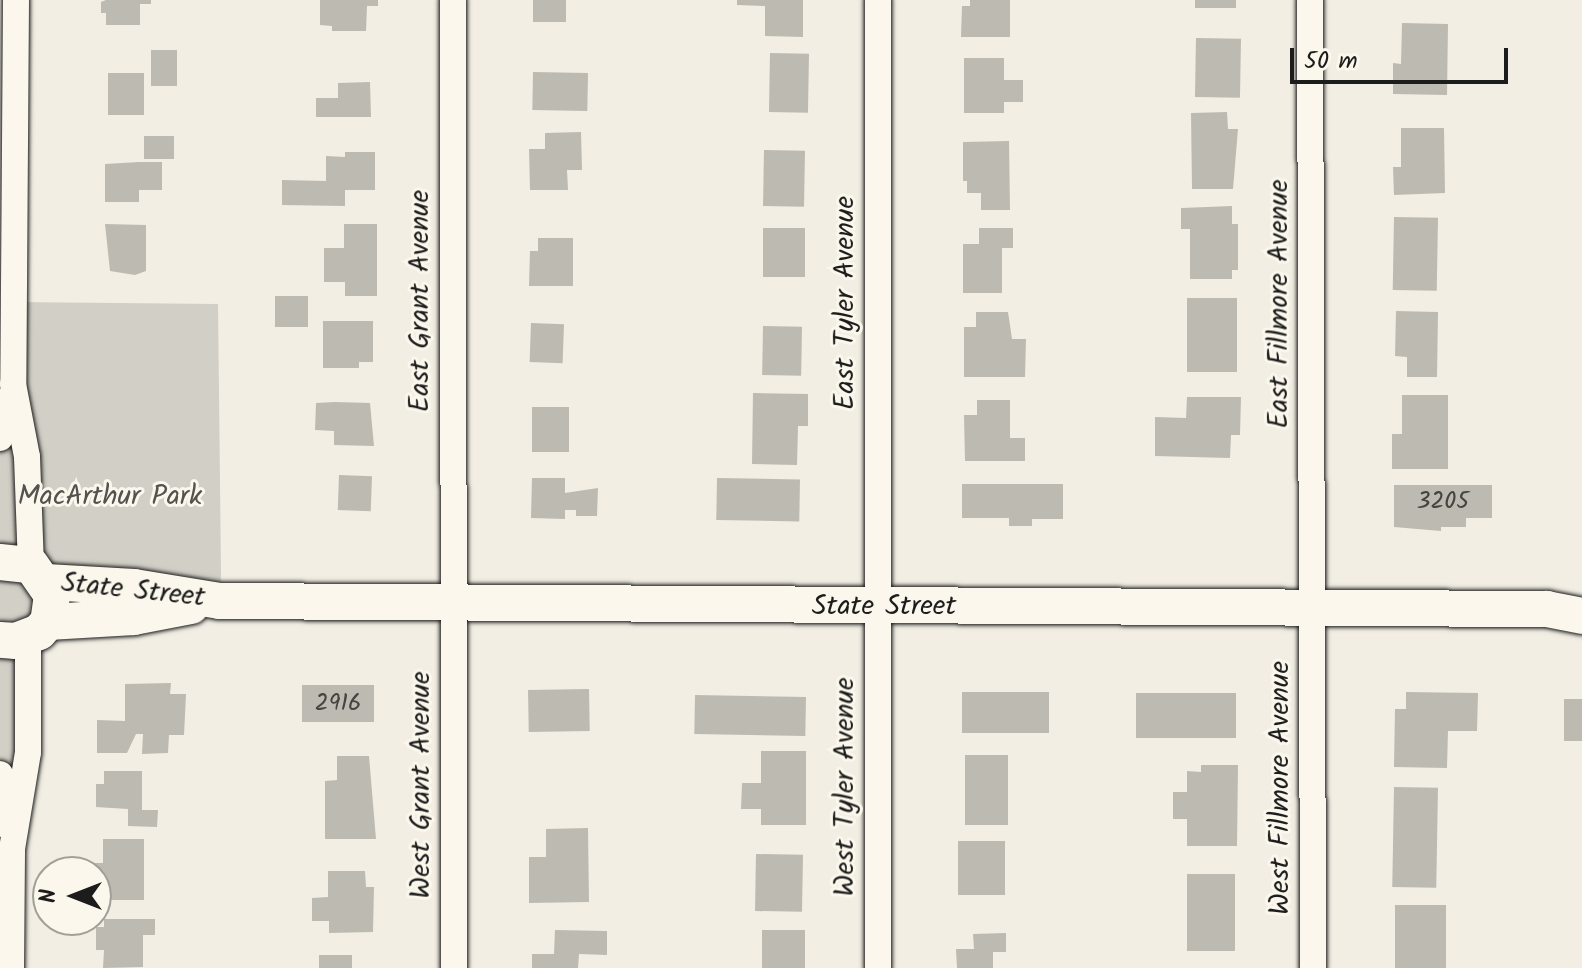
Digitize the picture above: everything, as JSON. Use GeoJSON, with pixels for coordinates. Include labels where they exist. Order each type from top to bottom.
{"type":"FeatureCollection","features":[{"type":"Feature","properties":{"kind":"main road","name":"State Street"},"geometry":{"type":"LineString","coordinates":[[26,569],[220,601],[1547,609],[1582,603]]}},
{"type":"Feature","properties":{"kind":"main road"},"geometry":{"type":"LineString","coordinates":[[25,633],[52,595],[26,569]]}},
{"type":"Feature","properties":{"kind":"main road","name":"State Street"},"geometry":{"type":"LineString","coordinates":[[25,633],[220,601]]}},
{"type":"Feature","properties":{"kind":"main road","name":"State Street"},"geometry":{"type":"LineString","coordinates":[[1547,609],[1582,616]]}},
{"type":"Feature","properties":{"kind":"street"},"geometry":{"type":"LineString","coordinates":[[16,0],[13,384],[27,457],[26,569]]}},
{"type":"Feature","properties":{"kind":"street","name":"East Grant Avenue"},"geometry":{"type":"LineString","coordinates":[[453,0],[454,603]]}},
{"type":"Feature","properties":{"kind":"street","name":"East Tyler Avenue"},"geometry":{"type":"LineString","coordinates":[[878,0],[878,607]]}},
{"type":"Feature","properties":{"kind":"street","name":"East Fillmore Avenue"},"geometry":{"type":"LineString","coordinates":[[1310,0],[1313,608]]}},
{"type":"Feature","properties":{"kind":"street"},"geometry":{"type":"LineString","coordinates":[[0,438],[13,384]]}},
{"type":"Feature","properties":{"kind":"street","name":"West Grant Avenue"},"geometry":{"type":"LineString","coordinates":[[454,603],[454,968]]}},
{"type":"Feature","properties":{"kind":"street","name":"West Tyler Avenue"},"geometry":{"type":"LineString","coordinates":[[878,607],[878,968]]}},
{"type":"Feature","properties":{"kind":"street","name":"West Fillmore Avenue"},"geometry":{"type":"LineString","coordinates":[[1313,608],[1313,968]]}},
{"type":"Feature","properties":{"kind":"street"},"geometry":{"type":"LineString","coordinates":[[11,968],[12,849],[28,752],[25,633]]}},
{"type":"Feature","properties":{"kind":"street"},"geometry":{"type":"LineString","coordinates":[[0,774],[12,849]]}},
{"type":"Feature","properties":{"kind":"green space","name":"MacArthur Park"},"geometry":{"type":"Polygon","coordinates":[[[13,302],[218,304],[221,572],[220,601],[39,632],[0,900],[0,438],[13,302]]]}},
{"type":"Feature","properties":{"kind":"building"},"geometry":{"type":"Polygon","coordinates":[[[151,0],[151,4],[140,4],[140,25],[106,25],[106,13],[101,13],[101,2],[151,0]]]}},
{"type":"Feature","properties":{"kind":"building"},"geometry":{"type":"Polygon","coordinates":[[[320,0],[378,0],[378,6],[367,6],[366,31],[332,31],[332,26],[320,25],[320,0]]]}},
{"type":"Feature","properties":{"kind":"building"},"geometry":{"type":"Polygon","coordinates":[[[533,0],[566,0],[566,22],[533,22],[533,0]]]}},
{"type":"Feature","properties":{"kind":"building"},"geometry":{"type":"Polygon","coordinates":[[[737,0],[803,0],[803,37],[765,36],[765,6],[737,5],[737,0]]]}},
{"type":"Feature","properties":{"kind":"building"},"geometry":{"type":"Polygon","coordinates":[[[970,0],[1010,0],[1010,37],[961,37],[962,6],[970,6],[970,0]]]}},
{"type":"Feature","properties":{"kind":"building"},"geometry":{"type":"Polygon","coordinates":[[[1195,0],[1236,0],[1236,8],[1195,8],[1195,0]]]}},
{"type":"Feature","properties":{"kind":"building"},"geometry":{"type":"Polygon","coordinates":[[[1402,23],[1448,24],[1447,95],[1393,94],[1393,63],[1401,64],[1402,23]]]}},
{"type":"Feature","properties":{"kind":"building"},"geometry":{"type":"Polygon","coordinates":[[[1196,38],[1241,39],[1240,98],[1195,97],[1196,38]]]}},
{"type":"Feature","properties":{"kind":"building"},"geometry":{"type":"Polygon","coordinates":[[[151,50],[177,50],[177,86],[151,86],[151,50]]]}},
{"type":"Feature","properties":{"kind":"building"},"geometry":{"type":"Polygon","coordinates":[[[770,53],[809,54],[808,113],[769,112],[770,53]]]}},
{"type":"Feature","properties":{"kind":"building"},"geometry":{"type":"Polygon","coordinates":[[[964,58],[1004,58],[1004,80],[1023,80],[1023,102],[1004,102],[1004,113],[964,113],[964,58]]]}},
{"type":"Feature","properties":{"kind":"building"},"geometry":{"type":"Polygon","coordinates":[[[533,72],[588,73],[587,111],[532,110],[533,72]]]}},
{"type":"Feature","properties":{"kind":"building"},"geometry":{"type":"Polygon","coordinates":[[[108,73],[144,73],[144,115],[108,115],[108,73]]]}},
{"type":"Feature","properties":{"kind":"building"},"geometry":{"type":"Polygon","coordinates":[[[370,82],[371,117],[316,117],[316,98],[338,98],[338,83],[370,82]]]}},
{"type":"Feature","properties":{"kind":"building"},"geometry":{"type":"Polygon","coordinates":[[[1227,112],[1228,129],[1238,129],[1233,189],[1192,189],[1191,113],[1227,112]]]}},
{"type":"Feature","properties":{"kind":"building"},"geometry":{"type":"Polygon","coordinates":[[[1401,128],[1444,128],[1445,193],[1394,195],[1393,167],[1401,167],[1401,128]]]}},
{"type":"Feature","properties":{"kind":"building"},"geometry":{"type":"Polygon","coordinates":[[[581,132],[582,170],[567,170],[568,190],[530,190],[529,149],[545,149],[545,133],[581,132]]]}},
{"type":"Feature","properties":{"kind":"building"},"geometry":{"type":"Polygon","coordinates":[[[144,136],[174,136],[174,159],[144,159],[144,136]]]}},
{"type":"Feature","properties":{"kind":"building"},"geometry":{"type":"Polygon","coordinates":[[[1009,141],[1010,210],[981,210],[981,193],[967,193],[967,181],[963,181],[963,142],[1009,141]]]}},
{"type":"Feature","properties":{"kind":"building"},"geometry":{"type":"Polygon","coordinates":[[[764,150],[805,151],[804,207],[763,206],[764,150]]]}},
{"type":"Feature","properties":{"kind":"building"},"geometry":{"type":"Polygon","coordinates":[[[345,152],[375,152],[375,190],[345,190],[345,206],[282,205],[282,180],[326,181],[326,156],[345,157],[345,152]]]}},
{"type":"Feature","properties":{"kind":"building"},"geometry":{"type":"Polygon","coordinates":[[[162,162],[162,190],[139,190],[139,202],[105,202],[105,164],[162,162]]]}},
{"type":"Feature","properties":{"kind":"building"},"geometry":{"type":"Polygon","coordinates":[[[1232,206],[1232,224],[1238,224],[1238,270],[1232,270],[1232,279],[1190,279],[1190,229],[1181,229],[1181,208],[1232,206]]]}},
{"type":"Feature","properties":{"kind":"building"},"geometry":{"type":"Polygon","coordinates":[[[1394,217],[1438,218],[1437,291],[1393,290],[1394,217]]]}},
{"type":"Feature","properties":{"kind":"building"},"geometry":{"type":"Polygon","coordinates":[[[105,224],[146,225],[146,271],[135,275],[110,271],[105,224]]]}},
{"type":"Feature","properties":{"kind":"building"},"geometry":{"type":"Polygon","coordinates":[[[344,224],[377,224],[377,296],[345,296],[345,282],[324,282],[324,248],[344,248],[344,224]]]}},
{"type":"Feature","properties":{"kind":"building"},"geometry":{"type":"Polygon","coordinates":[[[763,228],[805,228],[805,277],[763,277],[763,228]]]}},
{"type":"Feature","properties":{"kind":"building"},"geometry":{"type":"Polygon","coordinates":[[[979,228],[1013,228],[1013,248],[1002,248],[1002,293],[963,293],[963,244],[979,244],[979,228]]]}},
{"type":"Feature","properties":{"kind":"building"},"geometry":{"type":"Polygon","coordinates":[[[538,238],[573,238],[573,286],[529,286],[530,251],[538,251],[538,238]]]}},
{"type":"Feature","properties":{"kind":"building"},"geometry":{"type":"Polygon","coordinates":[[[275,296],[308,296],[308,327],[275,327],[275,296]]]}},
{"type":"Feature","properties":{"kind":"building"},"geometry":{"type":"Polygon","coordinates":[[[1187,298],[1237,298],[1237,372],[1187,372],[1187,298]]]}},
{"type":"Feature","properties":{"kind":"building"},"geometry":{"type":"Polygon","coordinates":[[[1396,311],[1438,312],[1437,377],[1407,377],[1407,357],[1395,356],[1396,311]]]}},
{"type":"Feature","properties":{"kind":"building"},"geometry":{"type":"Polygon","coordinates":[[[976,312],[1008,312],[1012,339],[1026,339],[1025,377],[964,377],[964,327],[976,327],[976,312]]]}},
{"type":"Feature","properties":{"kind":"building"},"geometry":{"type":"Polygon","coordinates":[[[323,321],[373,321],[373,362],[359,362],[359,368],[323,368],[323,321]]]}},
{"type":"Feature","properties":{"kind":"building"},"geometry":{"type":"Polygon","coordinates":[[[531,323],[564,324],[563,363],[530,362],[531,323]]]}},
{"type":"Feature","properties":{"kind":"building"},"geometry":{"type":"Polygon","coordinates":[[[763,326],[802,327],[801,376],[762,375],[763,326]]]}},
{"type":"Feature","properties":{"kind":"building"},"geometry":{"type":"Polygon","coordinates":[[[753,393],[808,394],[808,426],[798,426],[797,465],[752,464],[753,393]]]}},
{"type":"Feature","properties":{"kind":"building"},"geometry":{"type":"Polygon","coordinates":[[[1402,395],[1448,395],[1448,469],[1392,469],[1392,434],[1402,434],[1402,395]]]}},
{"type":"Feature","properties":{"kind":"building"},"geometry":{"type":"Polygon","coordinates":[[[1187,397],[1241,397],[1240,435],[1231,435],[1230,458],[1155,456],[1155,417],[1186,418],[1187,397]]]}},
{"type":"Feature","properties":{"kind":"building"},"geometry":{"type":"Polygon","coordinates":[[[977,400],[1010,400],[1010,438],[1025,438],[1025,461],[965,461],[964,415],[977,415],[977,400]]]}},
{"type":"Feature","properties":{"kind":"building"},"geometry":{"type":"Polygon","coordinates":[[[316,403],[370,403],[374,446],[334,445],[334,431],[315,430],[316,403]]]}},
{"type":"Feature","properties":{"kind":"building"},"geometry":{"type":"Polygon","coordinates":[[[532,407],[569,407],[569,452],[532,452],[532,407]]]}},
{"type":"Feature","properties":{"kind":"building"},"geometry":{"type":"Polygon","coordinates":[[[339,475],[372,476],[371,511],[338,510],[339,475]]]}},
{"type":"Feature","properties":{"kind":"building"},"geometry":{"type":"Polygon","coordinates":[[[532,478],[565,478],[565,493],[598,488],[597,516],[576,516],[576,510],[565,510],[565,519],[531,518],[532,478]]]}},
{"type":"Feature","properties":{"kind":"building"},"geometry":{"type":"Polygon","coordinates":[[[717,478],[800,479],[799,521],[716,520],[717,478]]]}},
{"type":"Feature","properties":{"kind":"building"},"geometry":{"type":"Polygon","coordinates":[[[962,484],[1063,484],[1063,519],[1032,519],[1032,526],[1009,526],[1009,518],[962,518],[962,484]]]}},
{"type":"Feature","properties":{"kind":"building"},"geometry":{"type":"Polygon","coordinates":[[[1394,485],[1492,485],[1492,518],[1466,518],[1466,527],[1441,527],[1441,531],[1394,527],[1394,485]]]}},
{"type":"Feature","properties":{"kind":"building"},"geometry":{"type":"Polygon","coordinates":[[[171,683],[170,694],[186,694],[184,735],[169,735],[168,753],[142,754],[143,734],[136,734],[127,753],[97,753],[97,720],[125,721],[125,684],[171,683]]]}},
{"type":"Feature","properties":{"kind":"building"},"geometry":{"type":"Polygon","coordinates":[[[302,685],[374,685],[374,722],[302,722],[302,685]]]}},
{"type":"Feature","properties":{"kind":"building"},"geometry":{"type":"Polygon","coordinates":[[[589,689],[590,731],[529,732],[528,690],[589,689]]]}},
{"type":"Feature","properties":{"kind":"building"},"geometry":{"type":"Polygon","coordinates":[[[962,692],[1049,692],[1049,733],[962,733],[962,692]]]}},
{"type":"Feature","properties":{"kind":"building"},"geometry":{"type":"Polygon","coordinates":[[[1406,692],[1478,693],[1477,731],[1448,731],[1447,768],[1394,767],[1395,709],[1406,709],[1406,692]]]}},
{"type":"Feature","properties":{"kind":"building"},"geometry":{"type":"Polygon","coordinates":[[[1136,693],[1236,693],[1236,738],[1136,738],[1136,693]]]}},
{"type":"Feature","properties":{"kind":"building"},"geometry":{"type":"Polygon","coordinates":[[[695,695],[806,697],[805,736],[694,734],[695,695]]]}},
{"type":"Feature","properties":{"kind":"building"},"geometry":{"type":"Polygon","coordinates":[[[1564,699],[1582,699],[1582,741],[1564,741],[1564,699]]]}},
{"type":"Feature","properties":{"kind":"building"},"geometry":{"type":"Polygon","coordinates":[[[761,751],[806,751],[806,825],[761,825],[761,809],[741,809],[742,783],[761,783],[761,751]]]}},
{"type":"Feature","properties":{"kind":"building"},"geometry":{"type":"Polygon","coordinates":[[[965,755],[1008,755],[1008,825],[965,825],[965,755]]]}},
{"type":"Feature","properties":{"kind":"building"},"geometry":{"type":"Polygon","coordinates":[[[337,756],[369,756],[376,839],[325,839],[325,781],[337,780],[337,756]]]}},
{"type":"Feature","properties":{"kind":"building"},"geometry":{"type":"Polygon","coordinates":[[[1201,765],[1238,765],[1237,846],[1187,846],[1187,819],[1173,819],[1173,792],[1187,792],[1187,771],[1201,772],[1201,765]]]}},
{"type":"Feature","properties":{"kind":"building"},"geometry":{"type":"Polygon","coordinates":[[[104,771],[142,771],[142,810],[158,810],[157,827],[128,826],[128,809],[96,807],[96,784],[104,784],[104,771]]]}},
{"type":"Feature","properties":{"kind":"building"},"geometry":{"type":"Polygon","coordinates":[[[1394,787],[1438,788],[1436,888],[1392,887],[1394,787]]]}},
{"type":"Feature","properties":{"kind":"building"},"geometry":{"type":"Polygon","coordinates":[[[588,828],[589,902],[529,903],[529,857],[546,857],[546,829],[588,828]]]}},
{"type":"Feature","properties":{"kind":"building"},"geometry":{"type":"Polygon","coordinates":[[[103,839],[144,839],[144,900],[112,900],[112,856],[103,856],[103,839]]]}},
{"type":"Feature","properties":{"kind":"building"},"geometry":{"type":"Polygon","coordinates":[[[958,841],[1005,841],[1005,895],[958,895],[958,841]]]}},
{"type":"Feature","properties":{"kind":"building"},"geometry":{"type":"Polygon","coordinates":[[[756,854],[803,855],[802,912],[755,911],[756,854]]]}},
{"type":"Feature","properties":{"kind":"building"},"geometry":{"type":"Polygon","coordinates":[[[328,871],[365,871],[366,887],[374,887],[373,932],[329,933],[329,921],[312,921],[312,898],[328,897],[328,871]]]}},
{"type":"Feature","properties":{"kind":"building"},"geometry":{"type":"Polygon","coordinates":[[[1187,874],[1235,874],[1235,951],[1187,951],[1187,874]]]}},
{"type":"Feature","properties":{"kind":"building"},"geometry":{"type":"Polygon","coordinates":[[[1395,905],[1446,905],[1446,968],[1395,968],[1395,905]]]}},
{"type":"Feature","properties":{"kind":"building"},"geometry":{"type":"Polygon","coordinates":[[[112,919],[155,919],[155,935],[143,935],[143,967],[103,968],[104,950],[96,950],[96,936],[112,936],[112,919]]]}},
{"type":"Feature","properties":{"kind":"building"},"geometry":{"type":"Polygon","coordinates":[[[555,930],[607,931],[607,955],[579,954],[578,968],[532,968],[532,954],[554,954],[555,930]]]}},
{"type":"Feature","properties":{"kind":"building"},"geometry":{"type":"Polygon","coordinates":[[[762,930],[805,930],[805,968],[762,968],[762,930]]]}},
{"type":"Feature","properties":{"kind":"building"},"geometry":{"type":"Polygon","coordinates":[[[1006,933],[1006,952],[993,952],[993,968],[957,968],[956,949],[974,949],[973,934],[1006,933]]]}},
{"type":"Feature","properties":{"kind":"building"},"geometry":{"type":"Polygon","coordinates":[[[319,955],[352,955],[352,968],[319,968],[319,955]]]}}]}
